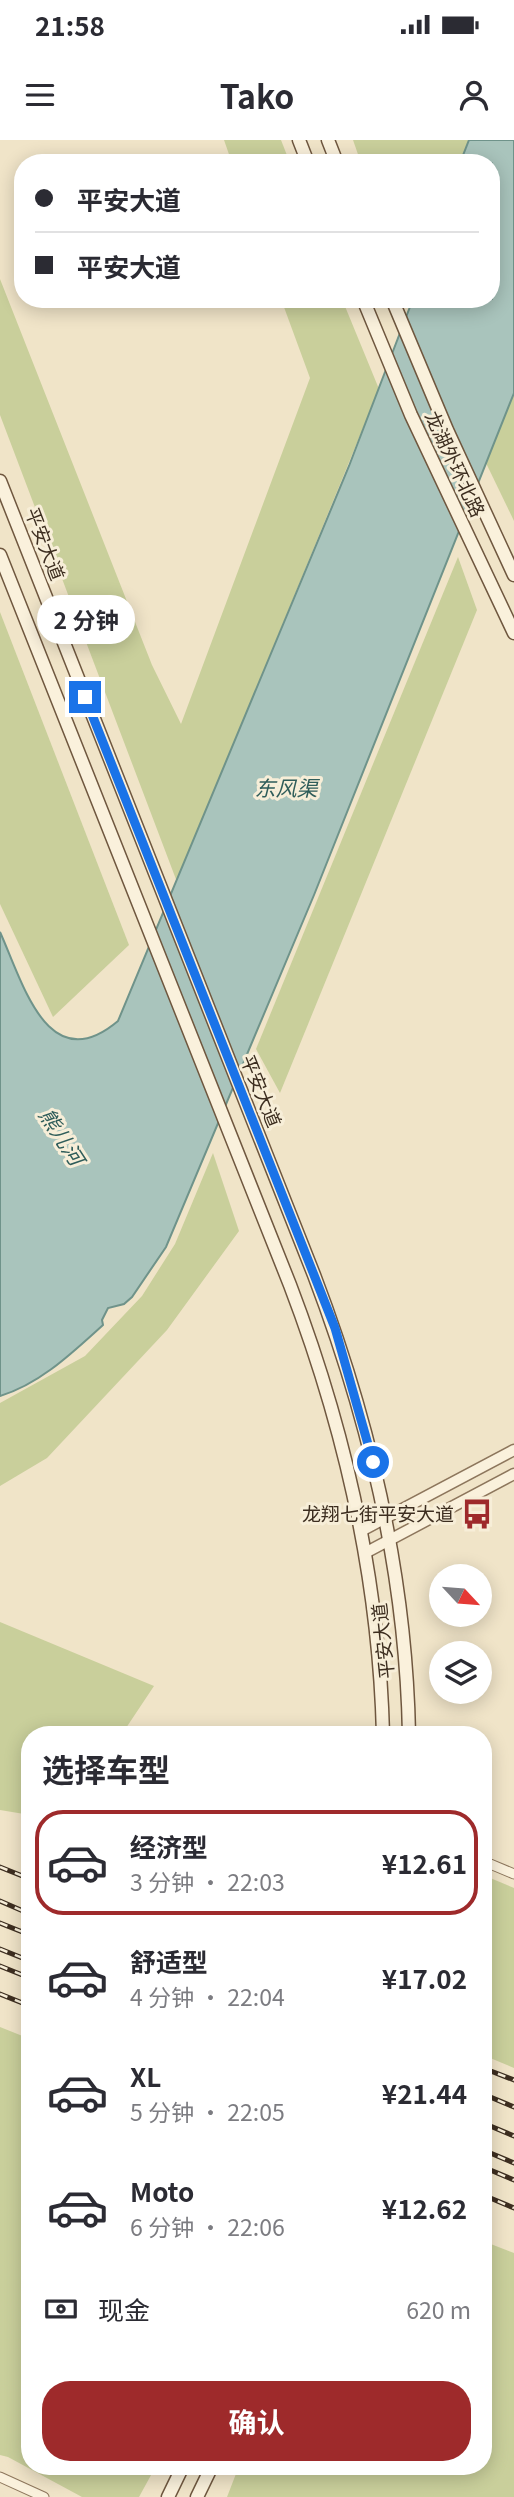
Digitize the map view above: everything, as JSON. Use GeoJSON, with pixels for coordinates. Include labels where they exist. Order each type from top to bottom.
{"type":"FeatureCollection","features":[{"type":"Feature","properties":{"kind":"main road","name":"龙湖外环北路"},"geometry":{"type":"LineString","coordinates":[[367,308],[411,415],[514,633]]}},
{"type":"Feature","properties":{"kind":"main road","name":"龙湖外环北路"},"geometry":{"type":"LineString","coordinates":[[397,308],[514,575]]}},
{"type":"Feature","properties":{"kind":"main road","name":"平安大道"},"geometry":{"type":"LineString","coordinates":[[0,481],[348,1368],[363,1421],[389,1541],[402,1626],[408,1726]]}},
{"type":"Feature","properties":{"kind":"main road","name":"平安大道"},"geometry":{"type":"LineString","coordinates":[[0,555],[295,1298],[323,1376],[338,1428],[365,1553],[376,1629],[382,1726]]}},
{"type":"Feature","properties":{"kind":"main road"},"geometry":{"type":"LineString","coordinates":[[168,2497],[179,2475]]}},
{"type":"Feature","properties":{"kind":"main road"},"geometry":{"type":"LineString","coordinates":[[197,2497],[208,2475]]}},
{"type":"Feature","properties":{"kind":"street"},"geometry":{"type":"LineString","coordinates":[[361,1531],[514,1450]]}},
{"type":"Feature","properties":{"kind":"street"},"geometry":{"type":"LineString","coordinates":[[365,1553],[514,1474]]}},
{"type":"Feature","properties":{"kind":"street"},"geometry":{"type":"LineString","coordinates":[[492,1865],[514,1874]]}},
{"type":"Feature","properties":{"kind":"street"},"geometry":{"type":"LineString","coordinates":[[0,2477],[44,2497]]}},
{"type":"Feature","properties":{"kind":"green space"},"geometry":{"type":"Polygon","coordinates":[[[224,140],[281,140],[286,154],[229,154],[224,140]]]}},
{"type":"Feature","properties":{"kind":"green space"},"geometry":{"type":"Polygon","coordinates":[[[353,140],[469,140],[464,154],[358,154],[353,140]]]}},
{"type":"Feature","properties":{"kind":"green space"},"geometry":{"type":"Polygon","coordinates":[[[0,279],[152,665],[181,724],[310,378],[284,308],[346,308],[379,389],[177,882],[0,415],[0,279]]]}},
{"type":"Feature","properties":{"kind":"green space"},"geometry":{"type":"Polygon","coordinates":[[[514,393],[514,521],[486,463],[514,393]]]}},
{"type":"Feature","properties":{"kind":"green space"},"geometry":{"type":"Polygon","coordinates":[[[458,557],[477,610],[280,1093],[256,1049],[458,557]]]}},
{"type":"Feature","properties":{"kind":"green space"},"geometry":{"type":"Polygon","coordinates":[[[0,612],[129,945],[53,1017],[0,904],[0,612]]]}},
{"type":"Feature","properties":{"kind":"green space"},"geometry":{"type":"Polygon","coordinates":[[[213,1153],[239,1231],[167,1330],[47,1458],[0,1486],[0,1403],[85,1356],[142,1296],[175,1244],[213,1153]]]}},
{"type":"Feature","properties":{"kind":"green space"},"geometry":{"type":"Polygon","coordinates":[[[0,1622],[154,1686],[127,1726],[21,1726],[21,1814],[0,1810],[0,1622]]]}},
{"type":"Feature","properties":{"kind":"green space"},"geometry":{"type":"Polygon","coordinates":[[[492,1879],[514,1888],[514,2068],[492,2059],[492,1879]]]}},
{"type":"Feature","properties":{"kind":"green space"},"geometry":{"type":"Polygon","coordinates":[[[0,2027],[21,2035],[21,2464],[0,2455],[0,2027]]]}},
{"type":"Feature","properties":{"kind":"green space"},"geometry":{"type":"Polygon","coordinates":[[[492,2244],[514,2253],[514,2497],[227,2497],[236,2475],[492,2475],[492,2244]]]}},
{"type":"Feature","properties":{"kind":"green space"},"geometry":{"type":"Polygon","coordinates":[[[41,2475],[151,2475],[139,2497],[82,2497],[41,2475]]]}},
{"type":"Feature","properties":{"kind":"water"},"geometry":{"type":"Polygon","coordinates":[[[469,140],[514,140],[514,393],[314,895],[166,1247],[132,1297],[124,1304],[108,1308],[102,1320],[103,1325],[91,1336],[42,1376],[0,1396],[0,932],[29,998],[41,1018],[56,1032],[73,1039],[94,1036],[118,1021],[349,466],[410,308],[500,308],[500,154],[464,154],[469,140]]]}},
{"type":"Feature","properties":{"kind":"railway"},"geometry":{"type":"LineString","coordinates":[[0,1867],[21,1875]]}},
{"type":"Feature","properties":{"kind":"railway"},"geometry":{"type":"LineString","coordinates":[[0,1901],[21,1910]]}},
{"type":"Feature","properties":{"kind":"railway"},"geometry":{"type":"LineString","coordinates":[[0,1923],[21,1931]]}},
{"type":"Feature","properties":{"kind":"railway"},"geometry":{"type":"LineString","coordinates":[[0,1949],[21,1957]]}},
{"type":"Feature","properties":{"kind":"railway"},"geometry":{"type":"LineString","coordinates":[[0,1966],[21,1974]]}},
{"type":"Feature","properties":{"kind":"railway"},"geometry":{"type":"LineString","coordinates":[[0,1994],[21,2002]]}},
{"type":"Feature","properties":{"kind":"railway"},"geometry":{"type":"LineString","coordinates":[[492,2071],[514,2080]]}},
{"type":"Feature","properties":{"kind":"railway"},"geometry":{"type":"LineString","coordinates":[[492,2098],[514,2107]]}},
{"type":"Feature","properties":{"kind":"railway"},"geometry":{"type":"LineString","coordinates":[[492,2127],[514,2136]]}},
{"type":"Feature","properties":{"kind":"railway"},"geometry":{"type":"LineString","coordinates":[[492,2154],[514,2163]]}},
{"type":"Feature","properties":{"kind":"railway"},"geometry":{"type":"LineString","coordinates":[[492,2171],[514,2180]]}},
{"type":"Feature","properties":{"kind":"railway"},"geometry":{"type":"LineString","coordinates":[[492,2199],[514,2208]]}},
{"type":"Feature","properties":{"kind":"place","name":"龙翔七街平安大道"},"geometry":{"type":"Point","coordinates":[477,1514]}},
{"type":"Feature","properties":{"kind":"route"},"geometry":{"type":"LineString","coordinates":[[85,697],[335,1328],[373,1462]]}},
{"type":"Feature","properties":{"kind":"water label","name":"东风渠"},"geometry":{"type":"Point","coordinates":[286,789]}},
{"type":"Feature","properties":{"kind":"water label","name":"熊儿河"},"geometry":{"type":"Point","coordinates":[61,1137]}}]}
